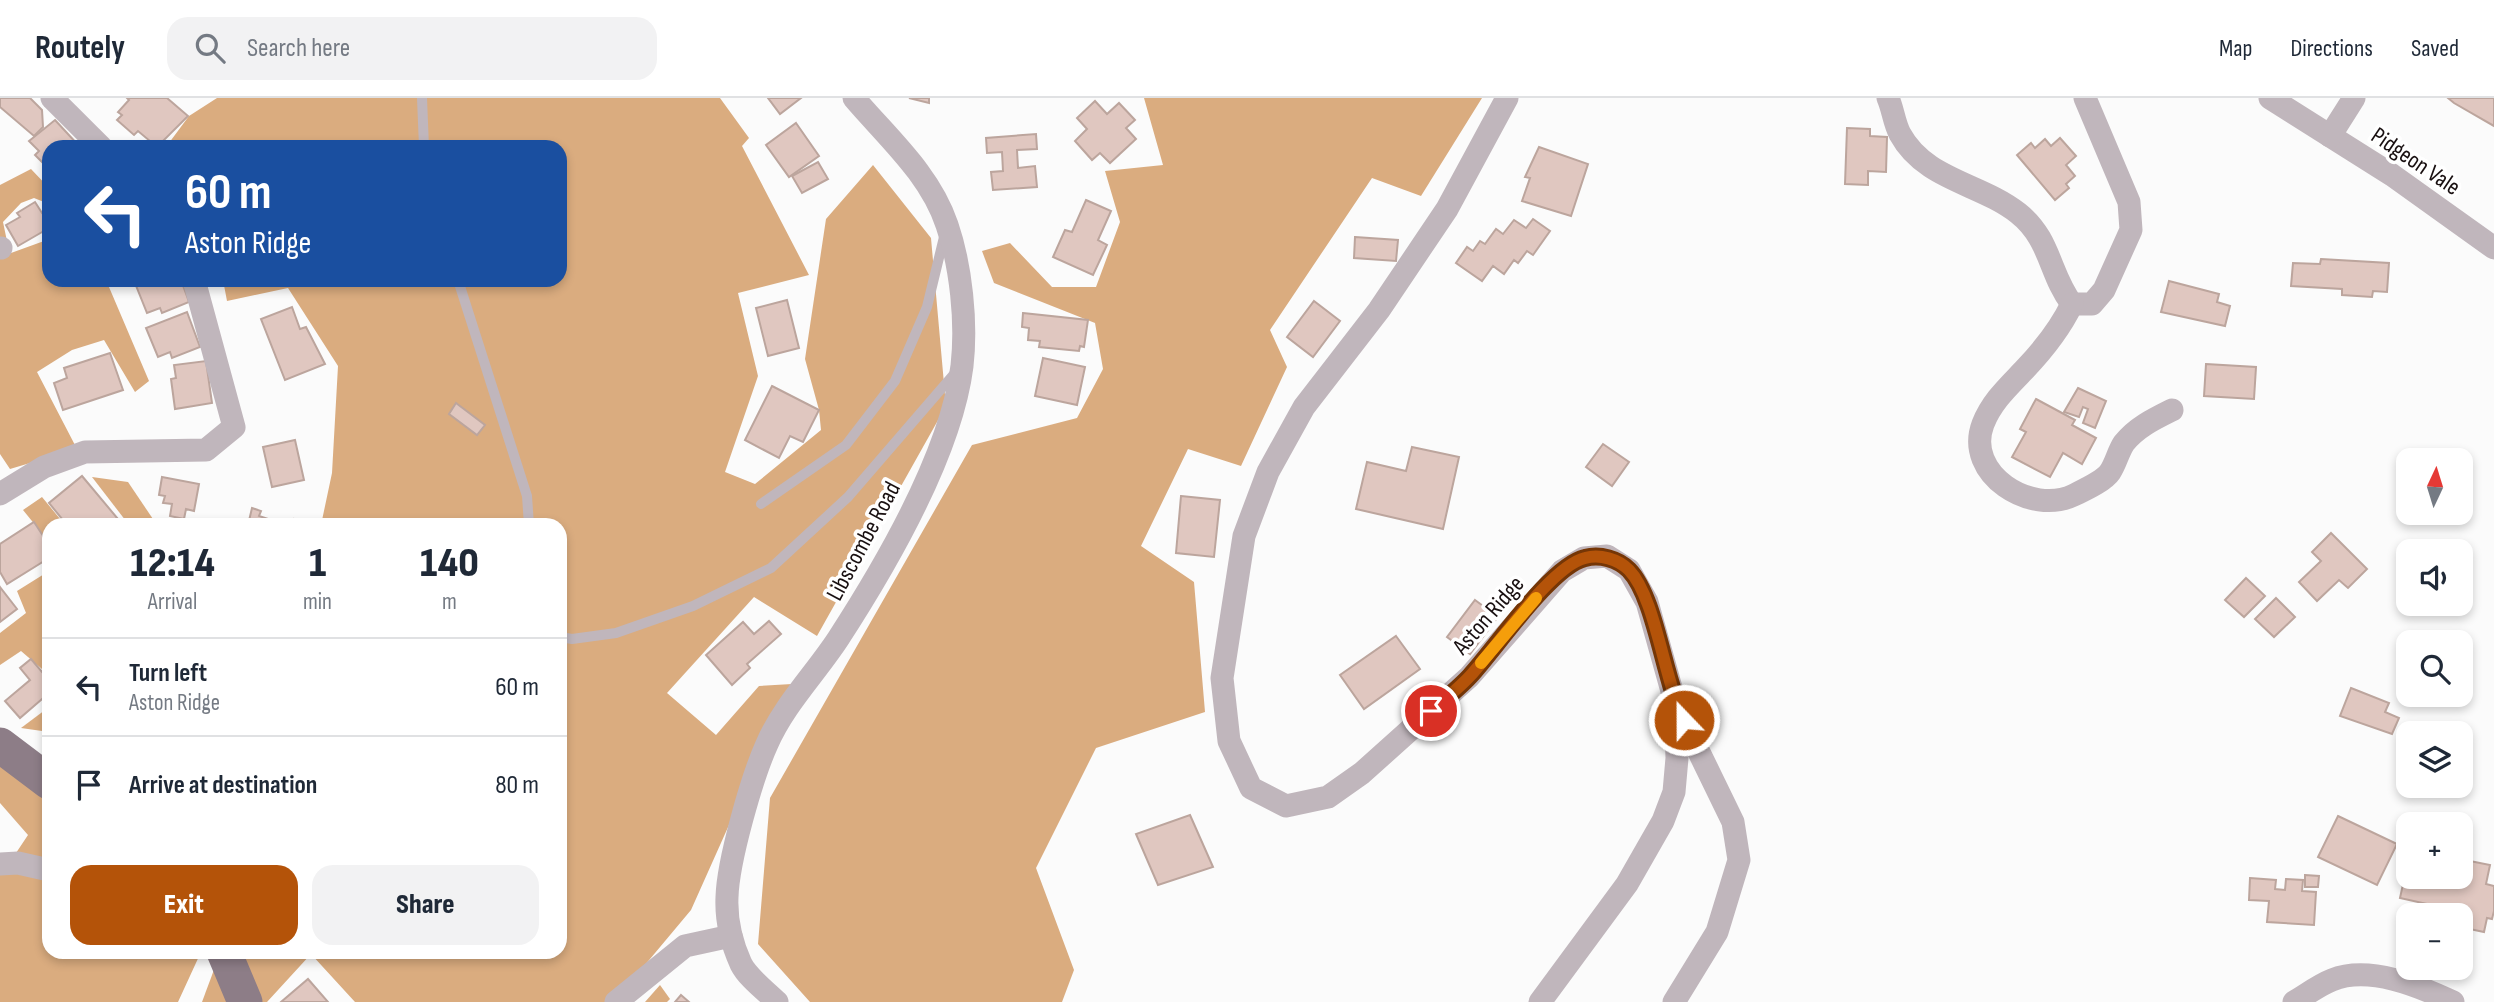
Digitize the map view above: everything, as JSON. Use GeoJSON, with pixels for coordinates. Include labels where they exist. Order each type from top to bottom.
{"type":"FeatureCollection","features":[{"type":"Feature","properties":{"kind":"main road"},"geometry":{"type":"LineString","coordinates":[[0,745],[42,777]]}},
{"type":"Feature","properties":{"kind":"main road"},"geometry":{"type":"LineString","coordinates":[[227,959],[245,1002]]}},
{"type":"Feature","properties":{"kind":"street"},"geometry":{"type":"LineString","coordinates":[[52,98],[93,140]]}},
{"type":"Feature","properties":{"kind":"street","name":"Libscombe Road"},"geometry":{"type":"LineString","coordinates":[[777,1002],[742,966],[731,936],[727,896],[744,816],[767,744],[783,714],[872,587],[949,420],[962,365],[962,306],[947,223],[914,162],[854,98]]}},
{"type":"Feature","properties":{"kind":"street","name":"Aston Ridge"},"geometry":{"type":"LineString","coordinates":[[1507,98],[1447,209],[1379,310],[1304,407],[1268,472],[1244,536],[1222,678],[1229,741],[1251,788],[1286,806],[1328,797],[1362,773],[1469,677],[1555,578],[1584,558],[1607,556],[1629,570],[1647,602],[1675,702],[1678,758],[1674,792],[1663,821],[1627,884],[1539,1002]]}},
{"type":"Feature","properties":{"kind":"street"},"geometry":{"type":"LineString","coordinates":[[1888,98],[1900,134],[1927,167],[2018,213],[2043,239],[2061,289],[2072,304]]}},
{"type":"Feature","properties":{"kind":"street"},"geometry":{"type":"LineString","coordinates":[[2072,304],[2092,304],[2104,290],[2131,230],[2129,202],[2085,98]]}},
{"type":"Feature","properties":{"kind":"street","name":"Pidgeon Vale"},"geometry":{"type":"LineString","coordinates":[[2270,98],[2392,174],[2494,248]]}},
{"type":"Feature","properties":{"kind":"street"},"geometry":{"type":"LineString","coordinates":[[2330,136],[2354,98]]}},
{"type":"Feature","properties":{"kind":"street"},"geometry":{"type":"LineString","coordinates":[[3,487],[44,467],[85,452],[206,450],[234,427],[196,287]]}},
{"type":"Feature","properties":{"kind":"street"},"geometry":{"type":"LineString","coordinates":[[2072,304],[2059,331],[1997,398],[1983,425],[1979,447],[1986,469],[2007,488],[2040,500],[2071,496],[2109,474],[2123,444],[2147,422],[2172,410]]}},
{"type":"Feature","properties":{"kind":"street"},"geometry":{"type":"LineString","coordinates":[[1674,1002],[1717,932],[1739,860],[1733,822],[1675,702]]}},
{"type":"Feature","properties":{"kind":"street"},"geometry":{"type":"LineString","coordinates":[[0,864],[18,863],[42,868]]}},
{"type":"Feature","properties":{"kind":"street"},"geometry":{"type":"LineString","coordinates":[[616,1002],[685,946],[731,936]]}},
{"type":"Feature","properties":{"kind":"street"},"geometry":{"type":"LineString","coordinates":[[2294,1002],[2333,979],[2369,976],[2421,987],[2453,1002]]}},
{"type":"Feature","properties":{"kind":"lane"},"geometry":{"type":"LineString","coordinates":[[422,98],[425,140]]}},
{"type":"Feature","properties":{"kind":"lane"},"geometry":{"type":"LineString","coordinates":[[761,504],[846,445],[895,381],[927,307],[947,223]]}},
{"type":"Feature","properties":{"kind":"lane"},"geometry":{"type":"LineString","coordinates":[[460,287],[527,496],[529,518]]}},
{"type":"Feature","properties":{"kind":"lane"},"geometry":{"type":"LineString","coordinates":[[567,638],[616,633],[694,606],[771,568],[848,498],[962,365]]}},
{"type":"Feature","properties":{"kind":"shaded area"},"geometry":{"type":"Polygon","coordinates":[[[217,98],[720,98],[749,138],[742,146],[809,275],[738,293],[758,376],[725,472],[755,484],[821,430],[819,410],[805,359],[826,219],[873,165],[931,238],[946,406],[817,636],[754,597],[667,693],[716,735],[759,686],[792,684],[691,910],[614,1002],[355,1002],[316,959],[567,959],[567,518],[322,518],[332,473],[338,366],[288,288],[227,301],[224,287],[567,287],[567,140],[171,140],[189,116],[217,98]]]}},
{"type":"Feature","properties":{"kind":"shaded area"},"geometry":{"type":"Polygon","coordinates":[[[1144,98],[1482,98],[1421,196],[1372,178],[1270,330],[1287,367],[1241,466],[1188,449],[1141,546],[1194,582],[1205,712],[1096,748],[1036,868],[1074,970],[1062,1002],[810,1002],[758,944],[770,798],[972,445],[1077,418],[1103,369],[1095,323],[994,283],[982,251],[1010,243],[1052,287],[1096,287],[1120,222],[1105,171],[1163,165],[1144,98]]]}},
{"type":"Feature","properties":{"kind":"shaded area"},"geometry":{"type":"Polygon","coordinates":[[[31,169],[42,181],[42,201],[34,198],[21,203],[3,222],[8,246],[0,237],[0,185],[31,169]]]}},
{"type":"Feature","properties":{"kind":"shaded area"},"geometry":{"type":"Polygon","coordinates":[[[42,242],[42,287],[109,287],[149,381],[135,392],[104,340],[72,350],[37,372],[77,449],[10,469],[0,454],[0,257],[42,242]]]}},
{"type":"Feature","properties":{"kind":"shaded area"},"geometry":{"type":"Polygon","coordinates":[[[92,477],[128,482],[152,518],[124,518],[92,477]]]}},
{"type":"Feature","properties":{"kind":"shaded area"},"geometry":{"type":"Polygon","coordinates":[[[42,497],[59,518],[42,518],[42,533],[23,510],[42,497]]]}},
{"type":"Feature","properties":{"kind":"shaded area"},"geometry":{"type":"Polygon","coordinates":[[[42,575],[42,669],[21,651],[0,665],[0,633],[26,613],[17,591],[42,575]]]}},
{"type":"Feature","properties":{"kind":"shaded area"},"geometry":{"type":"Polygon","coordinates":[[[42,712],[42,731],[21,728],[42,712]]]}},
{"type":"Feature","properties":{"kind":"shaded area"},"geometry":{"type":"Polygon","coordinates":[[[0,755],[42,795],[42,860],[16,853],[28,835],[0,803],[0,755]]]}},
{"type":"Feature","properties":{"kind":"shaded area"},"geometry":{"type":"Polygon","coordinates":[[[24,871],[42,877],[42,959],[198,959],[178,1002],[0,1002],[0,873],[24,871]]]}},
{"type":"Feature","properties":{"kind":"shaded area"},"geometry":{"type":"Polygon","coordinates":[[[237,959],[306,959],[267,1002],[261,1002],[237,959]]]}},
{"type":"Feature","properties":{"kind":"shaded area"},"geometry":{"type":"Polygon","coordinates":[[[215,967],[232,1002],[202,1002],[215,967]]]}},
{"type":"Feature","properties":{"kind":"shaded area"},"geometry":{"type":"Polygon","coordinates":[[[660,985],[670,999],[667,1002],[645,1002],[660,985]]]}},
{"type":"Feature","properties":{"kind":"building"},"geometry":{"type":"Polygon","coordinates":[[[0,98],[30,98],[42,110],[43,127],[34,136],[0,107],[0,98]]]}},
{"type":"Feature","properties":{"kind":"building"},"geometry":{"type":"Polygon","coordinates":[[[127,98],[167,98],[188,116],[164,140],[149,140],[138,131],[134,135],[117,120],[122,115],[118,112],[129,100],[127,98]]]}},
{"type":"Feature","properties":{"kind":"building"},"geometry":{"type":"Polygon","coordinates":[[[768,98],[801,98],[780,114],[768,98]]]}},
{"type":"Feature","properties":{"kind":"building"},"geometry":{"type":"Polygon","coordinates":[[[909,98],[929,98],[929,103],[909,98]]]}},
{"type":"Feature","properties":{"kind":"building"},"geometry":{"type":"Polygon","coordinates":[[[2448,98],[2494,98],[2494,126],[2454,103],[2448,98]]]}},
{"type":"Feature","properties":{"kind":"building"},"geometry":{"type":"Polygon","coordinates":[[[1095,101],[1107,114],[1119,103],[1135,120],[1126,128],[1136,139],[1110,163],[1100,153],[1092,160],[1075,141],[1087,129],[1077,118],[1095,101]]]}},
{"type":"Feature","properties":{"kind":"building"},"geometry":{"type":"Polygon","coordinates":[[[55,120],[74,140],[42,140],[42,162],[35,155],[39,151],[29,141],[55,120]]]}},
{"type":"Feature","properties":{"kind":"building"},"geometry":{"type":"Polygon","coordinates":[[[796,123],[819,156],[789,177],[766,145],[796,123]]]}},
{"type":"Feature","properties":{"kind":"building"},"geometry":{"type":"Polygon","coordinates":[[[1847,128],[1870,129],[1870,136],[1887,137],[1886,172],[1868,171],[1868,185],[1845,184],[1847,128]]]}},
{"type":"Feature","properties":{"kind":"building"},"geometry":{"type":"Polygon","coordinates":[[[1036,134],[1037,149],[1017,150],[1018,168],[1035,166],[1037,187],[993,190],[991,172],[1003,171],[1002,152],[987,153],[986,138],[1036,134]]]}},
{"type":"Feature","properties":{"kind":"building"},"geometry":{"type":"Polygon","coordinates":[[[2060,138],[2076,156],[2066,165],[2075,176],[2066,184],[2069,188],[2055,200],[2017,155],[2031,143],[2035,148],[2045,139],[2051,146],[2060,138]]]}},
{"type":"Feature","properties":{"kind":"building"},"geometry":{"type":"Polygon","coordinates":[[[1539,147],[1588,164],[1571,216],[1522,201],[1530,178],[1525,177],[1539,147]]]}},
{"type":"Feature","properties":{"kind":"building"},"geometry":{"type":"Polygon","coordinates":[[[818,162],[828,179],[802,193],[792,176],[818,162]]]}},
{"type":"Feature","properties":{"kind":"building"},"geometry":{"type":"Polygon","coordinates":[[[1086,200],[1111,211],[1098,240],[1107,245],[1093,275],[1053,257],[1065,230],[1072,232],[1086,200]]]}},
{"type":"Feature","properties":{"kind":"building"},"geometry":{"type":"Polygon","coordinates":[[[35,202],[42,213],[42,232],[18,246],[6,225],[20,217],[17,213],[35,202]]]}},
{"type":"Feature","properties":{"kind":"building"},"geometry":{"type":"Polygon","coordinates":[[[1533,219],[1550,231],[1533,255],[1527,251],[1518,263],[1514,260],[1504,274],[1493,266],[1482,281],[1456,263],[1467,247],[1473,251],[1480,241],[1485,244],[1496,229],[1503,234],[1514,220],[1526,228],[1533,219]]]}},
{"type":"Feature","properties":{"kind":"building"},"geometry":{"type":"Polygon","coordinates":[[[1355,237],[1398,240],[1396,261],[1354,258],[1355,237]]]}},
{"type":"Feature","properties":{"kind":"building"},"geometry":{"type":"Polygon","coordinates":[[[2321,259],[2389,263],[2387,292],[2373,291],[2372,297],[2342,295],[2342,289],[2291,286],[2293,263],[2320,264],[2321,259]]]}},
{"type":"Feature","properties":{"kind":"building"},"geometry":{"type":"Polygon","coordinates":[[[2169,281],[2219,294],[2217,302],[2230,306],[2225,326],[2161,312],[2169,281]]]}},
{"type":"Feature","properties":{"kind":"building"},"geometry":{"type":"Polygon","coordinates":[[[137,287],[184,287],[189,302],[162,313],[160,308],[147,313],[137,287]]]}},
{"type":"Feature","properties":{"kind":"building"},"geometry":{"type":"Polygon","coordinates":[[[787,300],[799,348],[768,356],[756,308],[787,300]]]}},
{"type":"Feature","properties":{"kind":"building"},"geometry":{"type":"Polygon","coordinates":[[[1314,301],[1340,321],[1313,357],[1287,337],[1314,301]]]}},
{"type":"Feature","properties":{"kind":"building"},"geometry":{"type":"Polygon","coordinates":[[[292,307],[300,329],[306,327],[325,364],[285,380],[261,319],[292,307]]]}},
{"type":"Feature","properties":{"kind":"building"},"geometry":{"type":"Polygon","coordinates":[[[187,312],[200,347],[172,358],[170,352],[158,357],[146,328],[187,312]]]}},
{"type":"Feature","properties":{"kind":"building"},"geometry":{"type":"Polygon","coordinates":[[[1023,313],[1088,320],[1084,347],[1080,346],[1079,351],[1039,347],[1040,341],[1028,340],[1029,328],[1022,327],[1023,313]]]}},
{"type":"Feature","properties":{"kind":"building"},"geometry":{"type":"Polygon","coordinates":[[[110,353],[123,390],[63,410],[54,383],[67,378],[64,368],[110,353]]]}},
{"type":"Feature","properties":{"kind":"building"},"geometry":{"type":"Polygon","coordinates":[[[1043,358],[1085,367],[1077,405],[1035,396],[1043,358]]]}},
{"type":"Feature","properties":{"kind":"building"},"geometry":{"type":"Polygon","coordinates":[[[206,361],[212,403],[175,409],[171,379],[176,378],[174,365],[206,361]]]}},
{"type":"Feature","properties":{"kind":"building"},"geometry":{"type":"Polygon","coordinates":[[[2206,364],[2256,367],[2254,399],[2204,396],[2206,364]]]}},
{"type":"Feature","properties":{"kind":"building"},"geometry":{"type":"Polygon","coordinates":[[[772,386],[819,410],[803,442],[790,436],[779,458],[745,440],[772,386]]]}},
{"type":"Feature","properties":{"kind":"building"},"geometry":{"type":"Polygon","coordinates":[[[2078,388],[2106,401],[2095,428],[2083,423],[2088,409],[2083,407],[2079,417],[2064,412],[2078,388]]]}},
{"type":"Feature","properties":{"kind":"building"},"geometry":{"type":"Polygon","coordinates":[[[2036,399],[2075,420],[2072,425],[2096,438],[2082,464],[2063,453],[2050,477],[2012,457],[2026,432],[2020,429],[2036,399]]]}},
{"type":"Feature","properties":{"kind":"building"},"geometry":{"type":"Polygon","coordinates":[[[456,403],[485,425],[477,435],[449,414],[456,403]]]}},
{"type":"Feature","properties":{"kind":"building"},"geometry":{"type":"Polygon","coordinates":[[[295,440],[304,480],[272,487],[263,447],[295,440]]]}},
{"type":"Feature","properties":{"kind":"building"},"geometry":{"type":"Polygon","coordinates":[[[1603,444],[1629,462],[1612,486],[1586,467],[1603,444]]]}},
{"type":"Feature","properties":{"kind":"building"},"geometry":{"type":"Polygon","coordinates":[[[1412,447],[1459,457],[1443,529],[1356,509],[1367,462],[1406,471],[1412,447]]]}},
{"type":"Feature","properties":{"kind":"building"},"geometry":{"type":"Polygon","coordinates":[[[82,476],[117,518],[61,518],[49,503],[82,476]]]}},
{"type":"Feature","properties":{"kind":"building"},"geometry":{"type":"Polygon","coordinates":[[[162,477],[199,484],[194,511],[186,509],[184,518],[170,516],[172,504],[163,503],[165,496],[159,495],[162,477]]]}},
{"type":"Feature","properties":{"kind":"building"},"geometry":{"type":"Polygon","coordinates":[[[1181,496],[1220,500],[1214,557],[1176,553],[1181,496]]]}},
{"type":"Feature","properties":{"kind":"building"},"geometry":{"type":"Polygon","coordinates":[[[252,508],[261,511],[259,516],[265,518],[250,518],[252,508]]]}},
{"type":"Feature","properties":{"kind":"building"},"geometry":{"type":"Polygon","coordinates":[[[34,522],[42,534],[42,562],[7,584],[0,572],[0,544],[34,522]]]}},
{"type":"Feature","properties":{"kind":"building"},"geometry":{"type":"Polygon","coordinates":[[[2331,533],[2367,569],[2348,588],[2339,580],[2317,601],[2299,582],[2321,561],[2312,552],[2331,533]]]}},
{"type":"Feature","properties":{"kind":"building"},"geometry":{"type":"Polygon","coordinates":[[[2246,578],[2265,596],[2244,617],[2225,600],[2246,578]]]}},
{"type":"Feature","properties":{"kind":"building"},"geometry":{"type":"Polygon","coordinates":[[[0,587],[17,609],[0,622],[0,587]]]}},
{"type":"Feature","properties":{"kind":"building"},"geometry":{"type":"Polygon","coordinates":[[[2276,598],[2295,617],[2274,637],[2255,619],[2276,598]]]}},
{"type":"Feature","properties":{"kind":"building"},"geometry":{"type":"Polygon","coordinates":[[[1475,600],[1498,617],[1470,654],[1447,637],[1475,600]]]}},
{"type":"Feature","properties":{"kind":"building"},"geometry":{"type":"Polygon","coordinates":[[[769,621],[781,634],[747,664],[750,668],[732,685],[706,655],[743,622],[754,634],[769,621]]]}},
{"type":"Feature","properties":{"kind":"building"},"geometry":{"type":"Polygon","coordinates":[[[1396,636],[1420,669],[1364,709],[1340,675],[1396,636]]]}},
{"type":"Feature","properties":{"kind":"building"},"geometry":{"type":"Polygon","coordinates":[[[31,659],[42,672],[42,699],[20,718],[5,701],[30,680],[20,668],[31,659]]]}},
{"type":"Feature","properties":{"kind":"building"},"geometry":{"type":"Polygon","coordinates":[[[2351,688],[2389,703],[2385,712],[2399,718],[2392,734],[2340,716],[2351,688]]]}},
{"type":"Feature","properties":{"kind":"building"},"geometry":{"type":"Polygon","coordinates":[[[1190,815],[1213,867],[1158,885],[1136,834],[1190,815]]]}},
{"type":"Feature","properties":{"kind":"building"},"geometry":{"type":"Polygon","coordinates":[[[2338,816],[2396,844],[2377,885],[2318,857],[2338,816]]]}},
{"type":"Feature","properties":{"kind":"building"},"geometry":{"type":"Polygon","coordinates":[[[2473,862],[2490,865],[2486,884],[2494,886],[2494,911],[2492,919],[2487,918],[2484,932],[2473,930],[2473,903],[2422,903],[2400,898],[2402,889],[2473,889],[2473,862]]]}},
{"type":"Feature","properties":{"kind":"building"},"geometry":{"type":"Polygon","coordinates":[[[2305,875],[2319,876],[2318,887],[2305,887],[2305,875]]]}},
{"type":"Feature","properties":{"kind":"building"},"geometry":{"type":"Polygon","coordinates":[[[2250,878],[2276,880],[2275,889],[2285,890],[2286,879],[2303,880],[2302,891],[2316,892],[2314,925],[2267,922],[2269,901],[2249,900],[2250,878]]]}},
{"type":"Feature","properties":{"kind":"building"},"geometry":{"type":"Polygon","coordinates":[[[308,979],[328,1002],[281,1002],[308,979]]]}},
{"type":"Feature","properties":{"kind":"building"},"geometry":{"type":"Polygon","coordinates":[[[681,995],[689,1002],[675,1002],[681,995]]]}},
{"type":"Feature","properties":{"kind":"slow traffic"},"geometry":{"type":"LineString","coordinates":[[1481,663],[1536,598]]}},
{"type":"Feature","properties":{"kind":"route"},"geometry":{"type":"LineString","coordinates":[[1431,711],[1469,677],[1562,571],[1584,558],[1607,556],[1629,570],[1647,602],[1675,702],[1684,720]]}}]}
